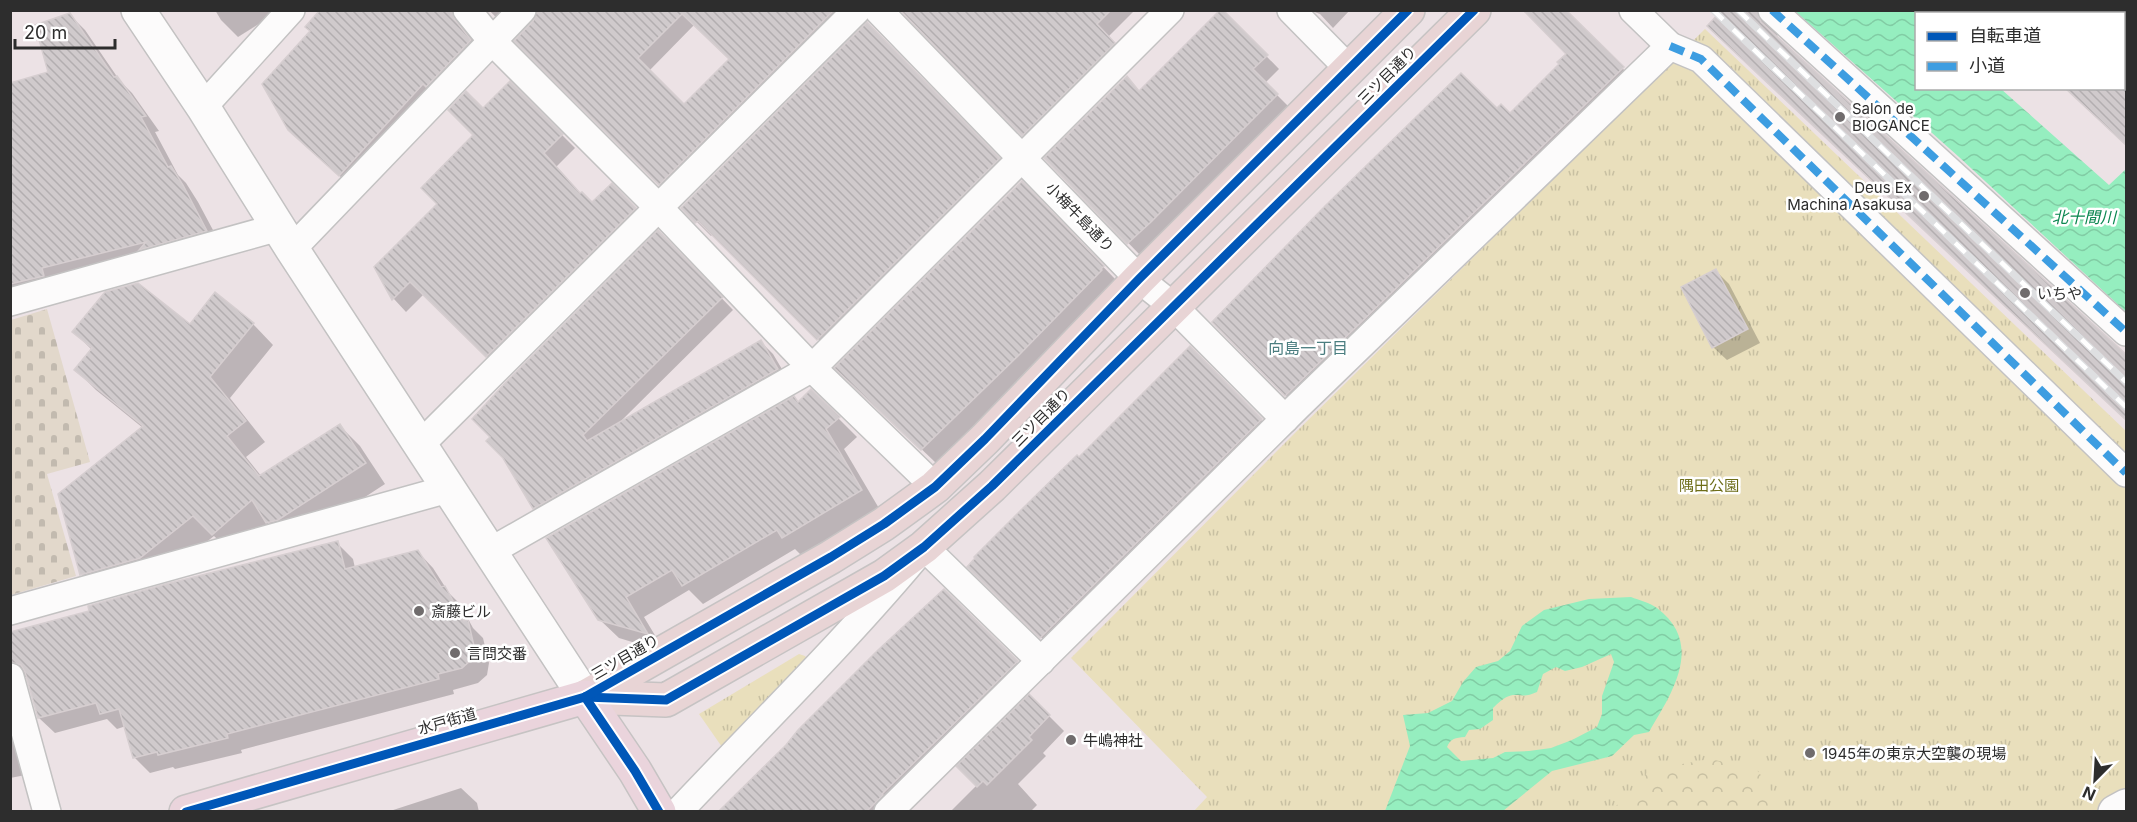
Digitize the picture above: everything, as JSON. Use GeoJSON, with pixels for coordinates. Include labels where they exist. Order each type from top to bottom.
{"type":"FeatureCollection","features":[{"type":"Feature","properties":{"kind":"highway","name":"水戸街道"},"geometry":{"type":"LineString","coordinates":[[186,812],[585,697]]}},
{"type":"Feature","properties":{"kind":"highway"},"geometry":{"type":"LineString","coordinates":[[585,697],[660,812]]}},
{"type":"Feature","properties":{"kind":"main road","name":"三ツ目通り"},"geometry":{"type":"LineString","coordinates":[[585,697],[831,557],[884,524],[935,487],[1408,10]]}},
{"type":"Feature","properties":{"kind":"main road","name":"三ツ目通り"},"geometry":{"type":"LineString","coordinates":[[585,697],[666,700],[884,576],[924,547],[992,486],[1474,10]]}},
{"type":"Feature","properties":{"kind":"street"},"geometry":{"type":"LineString","coordinates":[[138,10],[585,697]]}},
{"type":"Feature","properties":{"kind":"street"},"geometry":{"type":"LineString","coordinates":[[203,107],[291,10]]}},
{"type":"Feature","properties":{"kind":"street"},"geometry":{"type":"LineString","coordinates":[[467,10],[493,42],[659,208],[812,368],[935,487]]}},
{"type":"Feature","properties":{"kind":"street"},"geometry":{"type":"LineString","coordinates":[[10,302],[285,238],[493,42],[522,10]]}},
{"type":"Feature","properties":{"kind":"street"},"geometry":{"type":"LineString","coordinates":[[420,446],[857,10]]}},
{"type":"Feature","properties":{"kind":"street","name":"小梅牛島通り"},"geometry":{"type":"LineString","coordinates":[[878,10],[1139,279],[1174,307],[1285,419]]}},
{"type":"Feature","properties":{"kind":"street"},"geometry":{"type":"LineString","coordinates":[[489,552],[812,368],[1170,10]]}},
{"type":"Feature","properties":{"kind":"street"},"geometry":{"type":"LineString","coordinates":[[1291,10],[1349,69]]}},
{"type":"Feature","properties":{"kind":"street"},"geometry":{"type":"LineString","coordinates":[[1633,10],[1670,46],[1701,58],[2127,473]]}},
{"type":"Feature","properties":{"kind":"street"},"geometry":{"type":"LineString","coordinates":[[1772,10],[2127,332]]}},
{"type":"Feature","properties":{"kind":"street"},"geometry":{"type":"LineString","coordinates":[[888,812],[1285,419],[1670,46]]}},
{"type":"Feature","properties":{"kind":"street"},"geometry":{"type":"LineString","coordinates":[[10,611],[448,489]]}},
{"type":"Feature","properties":{"kind":"street"},"geometry":{"type":"LineString","coordinates":[[678,812],[880,600],[924,547],[1041,661]]}},
{"type":"Feature","properties":{"kind":"street"},"geometry":{"type":"LineString","coordinates":[[10,677],[47,812]]}},
{"type":"Feature","properties":{"kind":"street"},"geometry":{"type":"LineString","coordinates":[[2115,812],[2127,806]]}},
{"type":"Feature","properties":{"kind":"green space","name":"隅田公園"},"geometry":{"type":"Polygon","coordinates":[[[1705,29],[2126,431],[2126,811],[1194,811],[1207,797],[1071,658],[1298,430],[1705,29]]]}},
{"type":"Feature","properties":{"kind":"green space"},"geometry":{"type":"Polygon","coordinates":[[[47,309],[90,462],[47,474],[76,576],[11,595],[11,320],[47,309]]]}},
{"type":"Feature","properties":{"kind":"green space"},"geometry":{"type":"Polygon","coordinates":[[[799,654],[808,660],[722,747],[699,714],[799,654]]]}},
{"type":"Feature","properties":{"kind":"green space"},"geometry":{"type":"Polygon","coordinates":[[[1710,759],[1756,769],[1768,784],[1779,811],[1606,811],[1628,799],[1649,770],[1710,759]]]}},
{"type":"Feature","properties":{"kind":"water","name":"北十間川"},"geometry":{"type":"Polygon","coordinates":[[[1795,11],[1914,11],[1915,90],[2002,90],[2109,185],[2125,170],[2126,312],[1959,157],[1795,11]]]}},
{"type":"Feature","properties":{"kind":"water"},"geometry":{"type":"Polygon","coordinates":[[[1631,597],[1648,603],[1657,608],[1671,622],[1679,637],[1682,653],[1680,669],[1667,701],[1649,732],[1634,735],[1612,756],[1552,771],[1503,811],[1385,811],[1410,746],[1403,715],[1428,713],[1452,701],[1463,682],[1476,667],[1498,661],[1510,651],[1522,626],[1544,610],[1589,599],[1631,597]],[[1611,654],[1582,667],[1565,671],[1556,667],[1543,674],[1537,692],[1530,695],[1506,697],[1493,708],[1493,720],[1480,729],[1469,730],[1465,737],[1454,739],[1447,747],[1461,761],[1493,758],[1505,752],[1551,748],[1572,740],[1597,727],[1602,714],[1602,696],[1614,662],[1611,654]]]}},
{"type":"Feature","properties":{"kind":"building"},"geometry":{"type":"Polygon","coordinates":[[[320,10],[452,10],[455,20],[471,40],[426,87],[423,84],[339,176],[288,130],[262,84],[310,31],[305,27],[320,10]]]}},
{"type":"Feature","properties":{"kind":"building"},"geometry":{"type":"Polygon","coordinates":[[[537,10],[834,10],[659,185],[514,41],[533,21],[537,10]],[[682,14],[638,58],[684,104],[729,59],[682,14]]]}},
{"type":"Feature","properties":{"kind":"building"},"geometry":{"type":"Polygon","coordinates":[[[900,10],[1111,10],[1097,24],[1115,43],[1022,136],[900,10]]]}},
{"type":"Feature","properties":{"kind":"building"},"geometry":{"type":"Polygon","coordinates":[[[1220,10],[1223,10],[1268,55],[1253,69],[1278,94],[1127,244],[1044,158],[1127,76],[1139,91],[1220,10]]]}},
{"type":"Feature","properties":{"kind":"building"},"geometry":{"type":"Polygon","coordinates":[[[1523,10],[1566,10],[1624,67],[1285,396],[1212,322],[1325,206],[1461,73],[1497,108],[1501,104],[1510,113],[1559,64],[1557,62],[1566,54],[1523,10]]]}},
{"type":"Feature","properties":{"kind":"building"},"geometry":{"type":"Polygon","coordinates":[[[1722,10],[1757,10],[1761,22],[2127,355],[2127,421],[1707,26],[1722,10]]]}},
{"type":"Feature","properties":{"kind":"building"},"geometry":{"type":"Polygon","coordinates":[[[70,13],[114,77],[117,76],[146,116],[141,117],[168,167],[171,166],[183,185],[207,231],[139,250],[146,242],[42,268],[44,276],[10,284],[10,83],[48,72],[35,25],[70,13]]]}},
{"type":"Feature","properties":{"kind":"building"},"geometry":{"type":"Polygon","coordinates":[[[867,22],[1000,158],[817,340],[698,221],[695,223],[681,208],[867,22]]]}},
{"type":"Feature","properties":{"kind":"building"},"geometry":{"type":"Polygon","coordinates":[[[510,81],[563,134],[544,153],[580,193],[582,192],[592,202],[612,183],[636,208],[486,357],[410,282],[392,300],[374,267],[437,204],[421,188],[473,135],[448,110],[466,91],[483,108],[510,81]]]}},
{"type":"Feature","properties":{"kind":"building"},"geometry":{"type":"Polygon","coordinates":[[[2127,88],[2127,146],[2067,90],[2125,90],[2127,88]]]}},
{"type":"Feature","properties":{"kind":"building"},"geometry":{"type":"Polygon","coordinates":[[[1022,181],[1104,266],[1021,353],[921,450],[834,368],[1022,181]]]}},
{"type":"Feature","properties":{"kind":"building"},"geometry":{"type":"Polygon","coordinates":[[[658,230],[723,297],[583,435],[587,441],[761,340],[778,369],[533,509],[503,458],[486,441],[490,437],[472,419],[658,230]]]}},
{"type":"Feature","properties":{"kind":"building"},"geometry":{"type":"Polygon","coordinates":[[[1716,269],[1748,329],[1712,348],[1681,287],[1716,269]]]}},
{"type":"Feature","properties":{"kind":"building"},"geometry":{"type":"Polygon","coordinates":[[[138,283],[190,324],[215,292],[254,323],[210,377],[246,421],[227,436],[259,476],[340,424],[366,463],[278,520],[266,523],[252,500],[212,535],[193,516],[140,558],[80,575],[58,494],[143,426],[74,370],[92,348],[72,332],[105,292],[138,283]]]}},
{"type":"Feature","properties":{"kind":"building"},"geometry":{"type":"Polygon","coordinates":[[[1190,346],[1262,419],[1040,638],[967,567],[1020,511],[1077,455],[1079,457],[1190,346]]]}},
{"type":"Feature","properties":{"kind":"building"},"geometry":{"type":"Polygon","coordinates":[[[811,389],[840,417],[826,429],[862,490],[782,538],[777,530],[682,586],[672,570],[626,597],[648,634],[598,620],[546,538],[794,396],[798,402],[811,389]]]}},
{"type":"Feature","properties":{"kind":"building"},"geometry":{"type":"Polygon","coordinates":[[[338,541],[345,569],[418,550],[441,587],[445,586],[464,621],[468,620],[474,646],[472,659],[462,668],[438,674],[439,679],[227,734],[228,738],[158,755],[157,752],[133,758],[119,709],[100,714],[96,703],[38,718],[25,672],[21,665],[10,662],[10,632],[89,611],[88,606],[166,584],[338,541]]]}},
{"type":"Feature","properties":{"kind":"building"},"geometry":{"type":"Polygon","coordinates":[[[944,589],[1018,661],[866,812],[718,812],[878,650],[944,589]]]}},
{"type":"Feature","properties":{"kind":"building"},"geometry":{"type":"Polygon","coordinates":[[[1029,694],[1050,715],[1029,737],[1032,740],[987,785],[983,781],[977,787],[956,766],[1029,694]]]}},
{"type":"Feature","properties":{"kind":"railway"},"geometry":{"type":"LineString","coordinates":[[1713,10],[2126,407]]}},
{"type":"Feature","properties":{"kind":"railway"},"geometry":{"type":"LineString","coordinates":[[1738,10],[2126,382]]}},
{"type":"Feature","properties":{"kind":"marked path"},"geometry":{"type":"LineString","coordinates":[[1772,10],[2126,332]]}},
{"type":"Feature","properties":{"kind":"marked path"},"geometry":{"type":"LineString","coordinates":[[1670,46],[1701,59],[2126,473]]}},
{"type":"Feature","properties":{"kind":"cycle path"},"geometry":{"type":"LineString","coordinates":[[186,812],[585,697],[831,557],[884,524],[935,487],[985,439],[1139,279],[1408,10]]}},
{"type":"Feature","properties":{"kind":"cycle path"},"geometry":{"type":"LineString","coordinates":[[585,697],[666,700],[884,576],[924,547],[992,486],[1474,10]]}},
{"type":"Feature","properties":{"kind":"cycle path"},"geometry":{"type":"LineString","coordinates":[[585,697],[635,771],[659,812]]}},
{"type":"Feature","properties":{"kind":"place","name":"Salon de BIOGANCE"},"geometry":{"type":"Point","coordinates":[1840,117]}},
{"type":"Feature","properties":{"kind":"place","name":"Deus Ex Machina Asakusa"},"geometry":{"type":"Point","coordinates":[1924,196]}},
{"type":"Feature","properties":{"kind":"place","name":"いちや"},"geometry":{"type":"Point","coordinates":[2025,293]}},
{"type":"Feature","properties":{"kind":"place","name":"斎藤ビル"},"geometry":{"type":"Point","coordinates":[419,611]}},
{"type":"Feature","properties":{"kind":"place","name":"言問交番"},"geometry":{"type":"Point","coordinates":[455,653]}},
{"type":"Feature","properties":{"kind":"place","name":"牛嶋神社"},"geometry":{"type":"Point","coordinates":[1071,740]}},
{"type":"Feature","properties":{"kind":"place","name":"1945年の東京大空襲の現場"},"geometry":{"type":"Point","coordinates":[1810,753]}},
{"type":"Feature","properties":{"kind":"district","name":"向島一丁目"},"geometry":{"type":"Point","coordinates":[1308,348]}}]}
